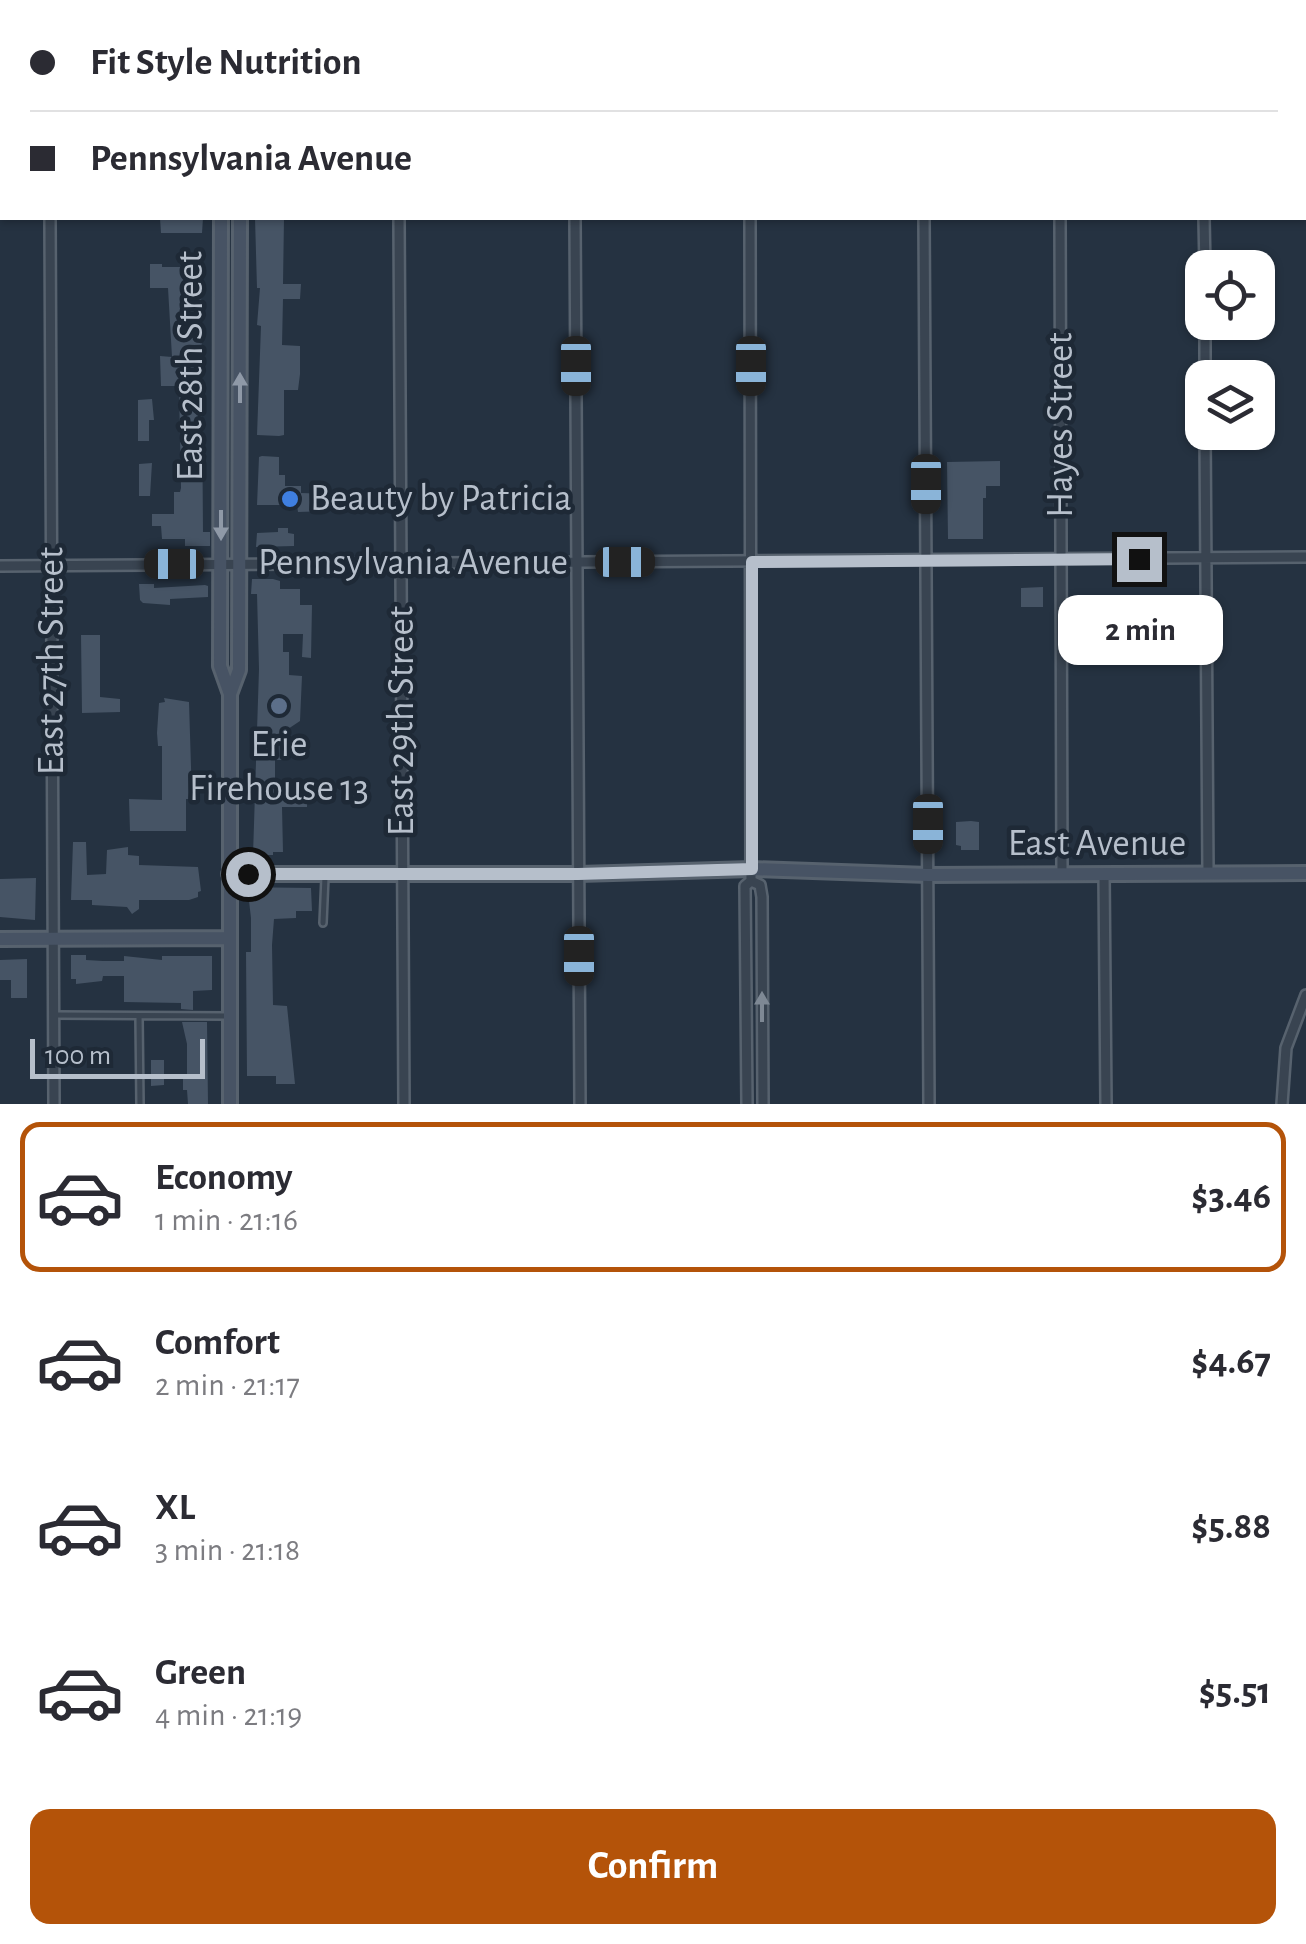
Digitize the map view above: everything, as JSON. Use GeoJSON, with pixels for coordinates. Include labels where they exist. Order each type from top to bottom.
{"type":"FeatureCollection","features":[{"type":"Feature","properties":{"kind":"street","name":"East 27th Street"},"geometry":{"type":"LineString","coordinates":[[50,220],[54,1104]]}},
{"type":"Feature","properties":{"kind":"street","name":"East 28th Street"},"geometry":{"type":"LineString","coordinates":[[220,220],[220,666],[230,694],[230,1104]]}},
{"type":"Feature","properties":{"kind":"street","name":"East 28th Street"},"geometry":{"type":"LineString","coordinates":[[230,694],[239,670],[240,220]]}},
{"type":"Feature","properties":{"kind":"street","name":"East 29th Street"},"geometry":{"type":"LineString","coordinates":[[399,220],[404,1104]]}},
{"type":"Feature","properties":{"kind":"street"},"geometry":{"type":"LineString","coordinates":[[575,220],[580,1104]]}},
{"type":"Feature","properties":{"kind":"street"},"geometry":{"type":"LineString","coordinates":[[747,1104],[745,886],[751,875],[750,220]]}},
{"type":"Feature","properties":{"kind":"street"},"geometry":{"type":"LineString","coordinates":[[924,220],[930,1104]]}},
{"type":"Feature","properties":{"kind":"street","name":"Hayes Street"},"geometry":{"type":"LineString","coordinates":[[1060,220],[1062,873]]}},
{"type":"Feature","properties":{"kind":"street"},"geometry":{"type":"LineString","coordinates":[[1204,220],[1205,250]]}},
{"type":"Feature","properties":{"kind":"street"},"geometry":{"type":"LineString","coordinates":[[1205,450],[1208,873]]}},
{"type":"Feature","properties":{"kind":"street","name":"Pennsylvania Avenue"},"geometry":{"type":"LineString","coordinates":[[0,566],[1306,558]]}},
{"type":"Feature","properties":{"kind":"street","name":"East Avenue"},"geometry":{"type":"LineString","coordinates":[[229,874],[1306,872]]}},
{"type":"Feature","properties":{"kind":"street"},"geometry":{"type":"LineString","coordinates":[[1104,874],[1106,1104]]}},
{"type":"Feature","properties":{"kind":"street"},"geometry":{"type":"LineString","coordinates":[[751,875],[760,884],[762,898],[762,1104]]}},
{"type":"Feature","properties":{"kind":"street"},"geometry":{"type":"LineString","coordinates":[[0,939],[229,938]]}},
{"type":"Feature","properties":{"kind":"street"},"geometry":{"type":"LineString","coordinates":[[1282,1104],[1286,1048],[1306,996]]}},
{"type":"Feature","properties":{"kind":"lane"},"geometry":{"type":"LineString","coordinates":[[323,923],[325,874]]}},
{"type":"Feature","properties":{"kind":"lane"},"geometry":{"type":"LineString","coordinates":[[54,1015],[230,1016]]}},
{"type":"Feature","properties":{"kind":"lane"},"geometry":{"type":"LineString","coordinates":[[139,1016],[140,1104]]}},
{"type":"Feature","properties":{"kind":"building"},"geometry":{"type":"Polygon","coordinates":[[[160,220],[203,220],[202,233],[161,233],[160,220]]]}},
{"type":"Feature","properties":{"kind":"building"},"geometry":{"type":"Polygon","coordinates":[[[255,220],[284,220],[283,284],[301,284],[300,299],[283,299],[282,345],[300,346],[300,374],[298,390],[284,390],[284,435],[279,436],[257,435],[261,326],[257,325],[255,220]]]}},
{"type":"Feature","properties":{"kind":"building"},"geometry":{"type":"Polygon","coordinates":[[[150,264],[201,267],[203,532],[210,532],[210,546],[185,546],[185,539],[162,539],[161,526],[152,526],[152,514],[174,514],[174,492],[181,488],[179,386],[161,386],[160,356],[172,357],[168,288],[150,288],[150,264]]]}},
{"type":"Feature","properties":{"kind":"building"},"geometry":{"type":"Polygon","coordinates":[[[152,399],[154,420],[149,420],[149,441],[138,441],[138,400],[152,399]]]}},
{"type":"Feature","properties":{"kind":"building"},"geometry":{"type":"Polygon","coordinates":[[[262,456],[279,457],[279,475],[285,475],[285,486],[301,486],[301,493],[330,494],[329,511],[298,512],[297,505],[257,505],[262,456]]]}},
{"type":"Feature","properties":{"kind":"building"},"geometry":{"type":"Polygon","coordinates":[[[1000,461],[1000,486],[986,486],[983,498],[983,539],[948,539],[947,462],[1000,461]]]}},
{"type":"Feature","properties":{"kind":"building"},"geometry":{"type":"Polygon","coordinates":[[[152,463],[150,496],[139,496],[139,464],[152,463]]]}},
{"type":"Feature","properties":{"kind":"building"},"geometry":{"type":"Polygon","coordinates":[[[278,528],[288,528],[288,533],[294,534],[294,546],[256,547],[257,533],[278,532],[278,528]]]}},
{"type":"Feature","properties":{"kind":"building"},"geometry":{"type":"Polygon","coordinates":[[[252,579],[273,579],[280,581],[280,589],[300,589],[300,605],[312,605],[311,658],[302,657],[303,634],[283,634],[283,652],[289,652],[289,675],[302,676],[300,721],[264,745],[286,745],[286,760],[275,760],[275,786],[295,787],[295,781],[308,781],[307,807],[282,807],[283,852],[273,855],[253,855],[259,669],[257,594],[251,594],[252,579]]]}},
{"type":"Feature","properties":{"kind":"building"},"geometry":{"type":"Polygon","coordinates":[[[139,584],[154,584],[154,588],[205,585],[208,597],[170,599],[170,605],[143,603],[139,584]]]}},
{"type":"Feature","properties":{"kind":"building"},"geometry":{"type":"Polygon","coordinates":[[[1043,587],[1043,607],[1021,607],[1021,588],[1043,587]]]}},
{"type":"Feature","properties":{"kind":"building"},"geometry":{"type":"Polygon","coordinates":[[[81,635],[100,635],[100,697],[120,699],[120,712],[82,713],[81,635]]]}},
{"type":"Feature","properties":{"kind":"building"},"geometry":{"type":"Polygon","coordinates":[[[164,698],[189,702],[192,799],[186,799],[186,831],[130,831],[129,799],[162,800],[162,746],[158,746],[157,733],[159,703],[165,702],[164,698]]]}},
{"type":"Feature","properties":{"kind":"building"},"geometry":{"type":"Polygon","coordinates":[[[956,822],[979,822],[979,850],[961,850],[956,845],[956,822]]]}},
{"type":"Feature","properties":{"kind":"building"},"geometry":{"type":"Polygon","coordinates":[[[73,842],[86,842],[87,875],[106,874],[107,850],[128,847],[128,855],[139,856],[139,865],[198,867],[201,891],[189,900],[139,900],[139,909],[132,914],[127,907],[71,900],[73,842]]]}},
{"type":"Feature","properties":{"kind":"building"},"geometry":{"type":"Polygon","coordinates":[[[36,878],[35,920],[0,917],[0,879],[36,878]]]}},
{"type":"Feature","properties":{"kind":"building"},"geometry":{"type":"Polygon","coordinates":[[[244,887],[311,888],[312,911],[296,911],[296,918],[274,919],[273,1005],[287,1006],[295,1084],[276,1084],[276,1076],[247,1076],[246,952],[251,952],[251,918],[249,901],[244,901],[244,887]]]}},
{"type":"Feature","properties":{"kind":"building"},"geometry":{"type":"Polygon","coordinates":[[[71,955],[103,961],[124,961],[124,956],[162,960],[162,956],[212,956],[212,990],[193,991],[193,1010],[181,1009],[181,1003],[124,1002],[124,976],[103,976],[102,981],[76,984],[76,979],[71,979],[71,955]]]}},
{"type":"Feature","properties":{"kind":"building"},"geometry":{"type":"Polygon","coordinates":[[[27,959],[27,998],[11,998],[11,980],[0,980],[0,960],[27,959]]]}},
{"type":"Feature","properties":{"kind":"building"},"geometry":{"type":"Polygon","coordinates":[[[182,1022],[207,1022],[208,1104],[188,1104],[187,1090],[183,1090],[187,1044],[182,1022]]]}},
{"type":"Feature","properties":{"kind":"building"},"geometry":{"type":"Polygon","coordinates":[[[151,1060],[164,1060],[164,1085],[151,1086],[151,1060]]]}},
{"type":"Feature","properties":{"kind":"place","name":"Beauty by Patricia"},"geometry":{"type":"Point","coordinates":[290,499]}},
{"type":"Feature","properties":{"kind":"place","name":"Erie Firehouse 13"},"geometry":{"type":"Point","coordinates":[279,706]}},
{"type":"Feature","properties":{"kind":"route"},"geometry":{"type":"LineString","coordinates":[[248,874],[578,874],[752,869],[752,562],[1139,559]]}}]}
